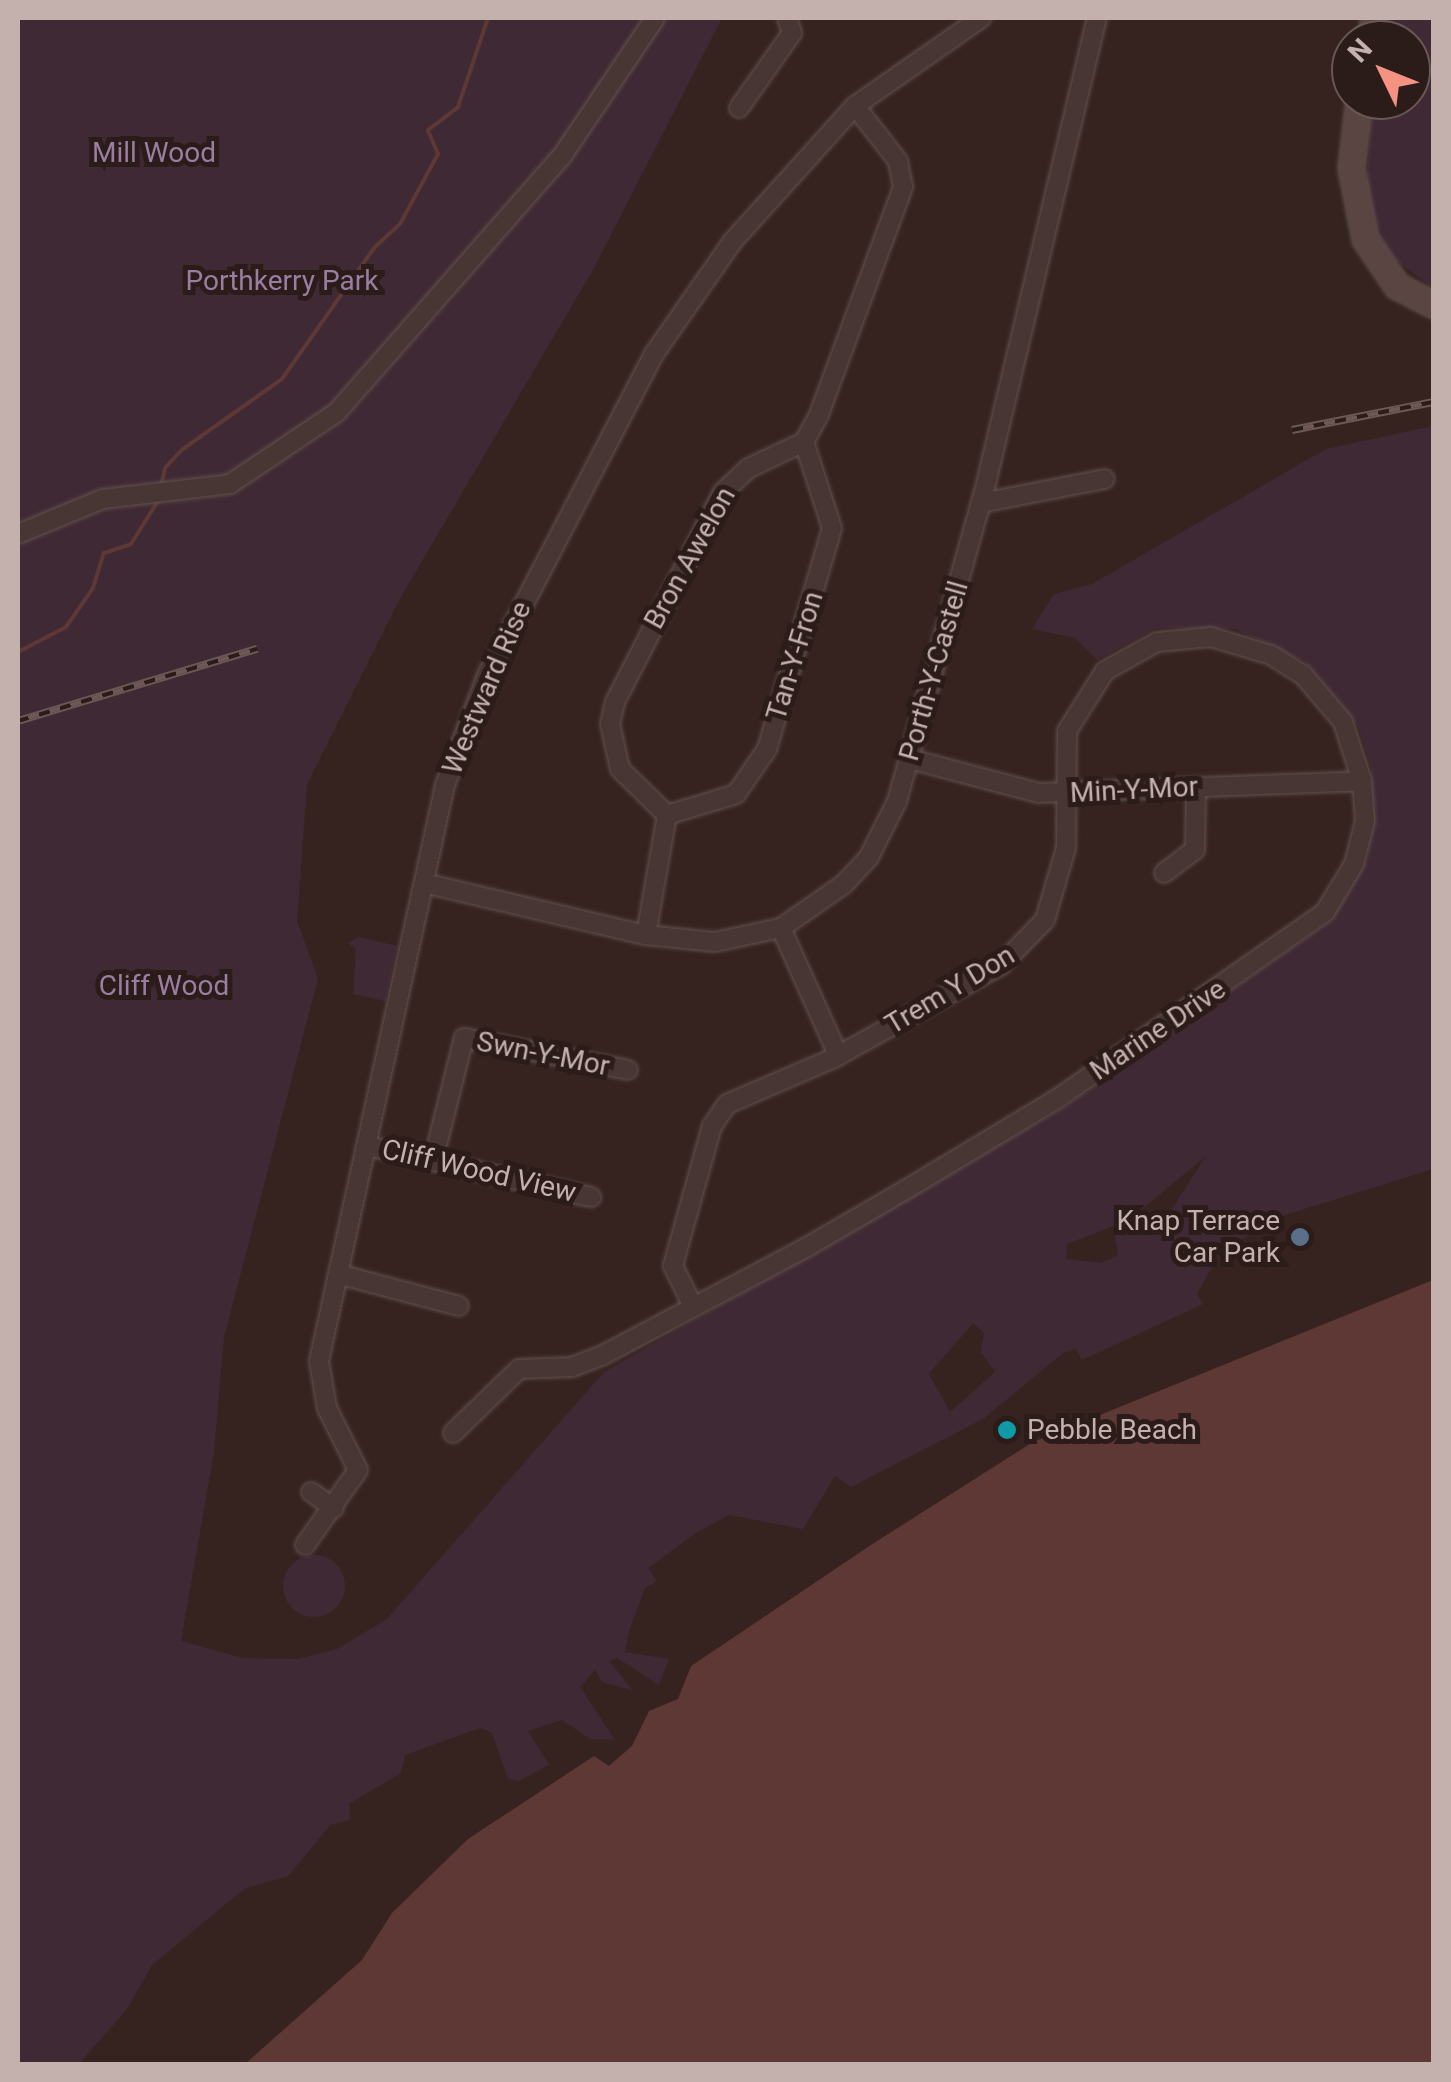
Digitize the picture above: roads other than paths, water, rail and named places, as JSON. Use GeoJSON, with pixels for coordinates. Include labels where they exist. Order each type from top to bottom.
{"type":"FeatureCollection","features":[{"type":"Feature","properties":{"kind":"street"},"geometry":{"type":"LineString","coordinates":[[18,534],[70,508],[230,484],[337,412],[562,156],[656,18]]}},
{"type":"Feature","properties":{"kind":"street"},"geometry":{"type":"LineString","coordinates":[[739,108],[792,33],[787,18]]}},
{"type":"Feature","properties":{"kind":"street","name":"Westward Rise"},"geometry":{"type":"LineString","coordinates":[[305,1545],[354,1483],[358,1459],[321,1389],[338,1274],[464,726],[654,354],[732,242],[855,106],[981,18]]}},
{"type":"Feature","properties":{"kind":"street","name":"Porth-Y-Castell"},"geometry":{"type":"LineString","coordinates":[[428,884],[646,935],[715,942],[781,928],[844,884],[868,857],[910,758],[981,503],[1097,18]]}},
{"type":"Feature","properties":{"kind":"street"},"geometry":{"type":"LineString","coordinates":[[804,442],[903,187],[898,161],[855,106]]}},
{"type":"Feature","properties":{"kind":"street"},"geometry":{"type":"LineString","coordinates":[[1357,120],[1351,168],[1364,239],[1397,286],[1434,304]]}},
{"type":"Feature","properties":{"kind":"street","name":"Bron Awelon"},"geometry":{"type":"LineString","coordinates":[[667,814],[620,769],[610,724],[615,702],[723,492],[749,468],[804,442]]}},
{"type":"Feature","properties":{"kind":"street","name":"Tan-Y-Fron"},"geometry":{"type":"LineString","coordinates":[[667,814],[736,794],[767,749],[832,528],[804,442]]}},
{"type":"Feature","properties":{"kind":"street"},"geometry":{"type":"LineString","coordinates":[[981,503],[1105,479]]}},
{"type":"Feature","properties":{"kind":"street","name":"Marine Drive"},"geometry":{"type":"LineString","coordinates":[[454,1433],[520,1369],[572,1367],[694,1306],[1057,1099],[1325,912],[1354,864],[1364,821],[1362,781],[1343,722],[1303,675],[1240,643],[1176,637],[1131,652],[1080,701],[1062,757],[1066,794]]}},
{"type":"Feature","properties":{"kind":"street","name":"Min-Y-Mor"},"geometry":{"type":"LineString","coordinates":[[910,758],[1066,794],[1362,781]]}},
{"type":"Feature","properties":{"kind":"street"},"geometry":{"type":"LineString","coordinates":[[1164,873],[1195,850],[1196,788]]}},
{"type":"Feature","properties":{"kind":"street","name":"Trem Y Don"},"geometry":{"type":"LineString","coordinates":[[694,1306],[672,1266],[712,1126],[737,1099],[838,1055],[1020,950],[1060,882],[1066,794]]}},
{"type":"Feature","properties":{"kind":"street"},"geometry":{"type":"LineString","coordinates":[[646,935],[667,814]]}},
{"type":"Feature","properties":{"kind":"street"},"geometry":{"type":"LineString","coordinates":[[781,928],[838,1055]]}},
{"type":"Feature","properties":{"kind":"street","name":"Swn-Y-Mor"},"geometry":{"type":"LineString","coordinates":[[433,1160],[464,1038],[628,1070]]}},
{"type":"Feature","properties":{"kind":"street","name":"Cliff Wood View"},"geometry":{"type":"LineString","coordinates":[[368,1146],[591,1196]]}},
{"type":"Feature","properties":{"kind":"street"},"geometry":{"type":"LineString","coordinates":[[338,1274],[458,1306]]}},
{"type":"Feature","properties":{"kind":"street"},"geometry":{"type":"LineString","coordinates":[[311,1492],[334,1508]]}},
{"type":"Feature","properties":{"kind":"waterway"},"geometry":{"type":"LineString","coordinates":[[161,487],[165,468],[183,449],[282,379],[374,248],[400,224],[438,154],[428,130],[458,107],[488,18]]}},
{"type":"Feature","properties":{"kind":"waterway"},"geometry":{"type":"LineString","coordinates":[[18,652],[66,627],[93,588],[104,553],[131,544],[158,501]]}},
{"type":"Feature","properties":{"kind":"railway"},"geometry":{"type":"LineString","coordinates":[[1292,430],[1434,402]]}},
{"type":"Feature","properties":{"kind":"railway"},"geometry":{"type":"LineString","coordinates":[[18,721],[257,649]]}},
{"type":"Feature","properties":{"kind":"place","name":"Knap Terrace Car Park"},"geometry":{"type":"Point","coordinates":[1300,1237]}},
{"type":"Feature","properties":{"kind":"place","name":"Pebble Beach"},"geometry":{"type":"Point","coordinates":[1007,1430]}},
{"type":"Feature","properties":{"kind":"park label","name":"Mill Wood"},"geometry":{"type":"Point","coordinates":[154,153]}},
{"type":"Feature","properties":{"kind":"park label","name":"Porthkerry Park"},"geometry":{"type":"Point","coordinates":[282,281]}},
{"type":"Feature","properties":{"kind":"park label","name":"Cliff Wood"},"geometry":{"type":"Point","coordinates":[164,986]}}]}
